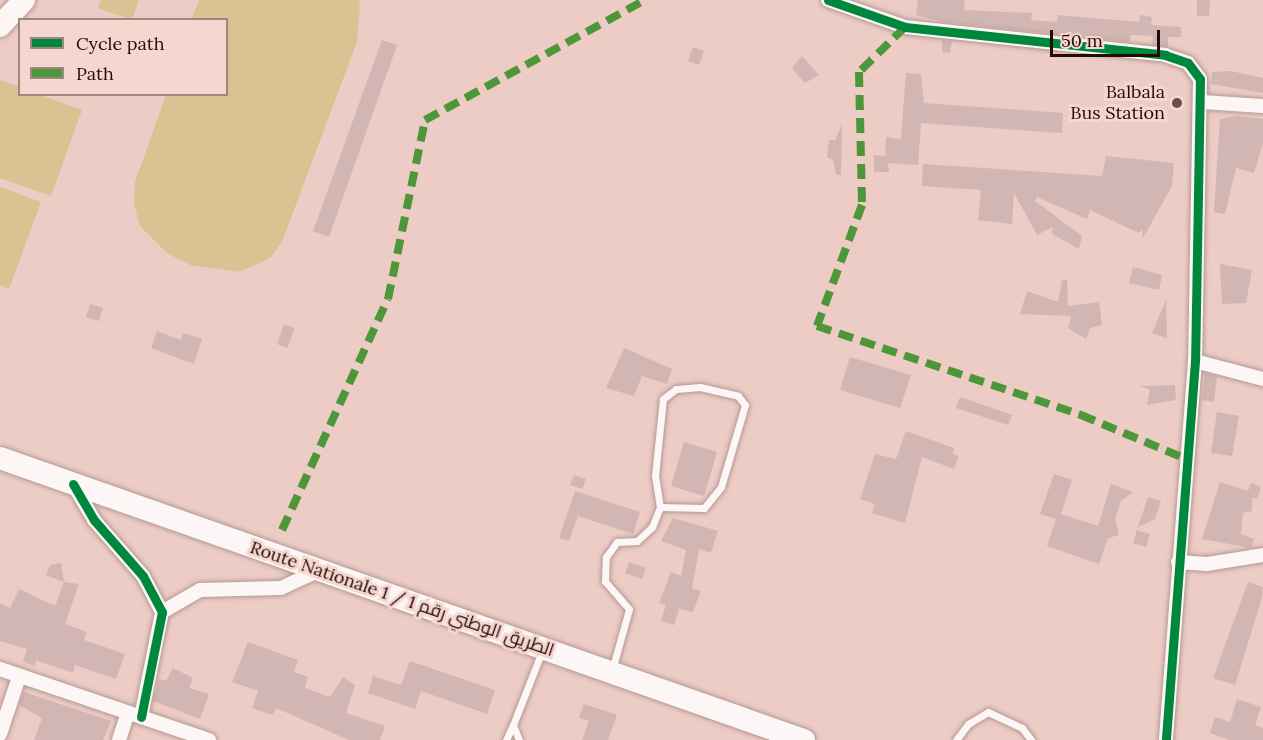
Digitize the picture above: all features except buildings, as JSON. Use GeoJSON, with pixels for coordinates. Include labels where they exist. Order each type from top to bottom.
{"type":"FeatureCollection","features":[{"type":"Feature","properties":{"kind":"main road"},"geometry":{"type":"LineString","coordinates":[[0,26],[24,0]]}},
{"type":"Feature","properties":{"kind":"main road","name":"Route Nationale 1 / الطريق الوطني رقم 1"},"geometry":{"type":"LineString","coordinates":[[0,458],[804,740]]}},
{"type":"Feature","properties":{"kind":"street"},"geometry":{"type":"LineString","coordinates":[[828,0],[905,27],[1165,56],[1188,63],[1200,79],[1202,102],[1194,361],[1166,740]]}},
{"type":"Feature","properties":{"kind":"street"},"geometry":{"type":"LineString","coordinates":[[1202,102],[1263,106]]}},
{"type":"Feature","properties":{"kind":"street"},"geometry":{"type":"LineString","coordinates":[[1194,361],[1263,379]]}},
{"type":"Feature","properties":{"kind":"street"},"geometry":{"type":"LineString","coordinates":[[73,484],[94,520],[143,576],[162,612],[135,715],[119,740]]}},
{"type":"Feature","properties":{"kind":"street"},"geometry":{"type":"LineString","coordinates":[[1178,562],[1207,564],[1263,555]]}},
{"type":"Feature","properties":{"kind":"street"},"geometry":{"type":"LineString","coordinates":[[162,612],[200,590],[281,588],[320,570]]}},
{"type":"Feature","properties":{"kind":"street"},"geometry":{"type":"LineString","coordinates":[[0,669],[209,740]]}},
{"type":"Feature","properties":{"kind":"street"},"geometry":{"type":"LineString","coordinates":[[0,734],[19,677]]}},
{"type":"Feature","properties":{"kind":"lane"},"geometry":{"type":"LineString","coordinates":[[611,672],[629,609],[605,581],[606,557],[617,542],[637,540],[652,527],[660,507],[655,476],[663,399],[676,389],[700,387],[738,396],[744,416],[714,499],[704,508],[660,507]]}},
{"type":"Feature","properties":{"kind":"lane"},"geometry":{"type":"LineString","coordinates":[[506,740],[543,649]]}},
{"type":"Feature","properties":{"kind":"lane"},"geometry":{"type":"LineString","coordinates":[[956,740],[968,724],[988,712],[1022,728],[1031,740]]}},
{"type":"Feature","properties":{"kind":"lane"},"geometry":{"type":"LineString","coordinates":[[513,725],[519,740]]}},
{"type":"Feature","properties":{"kind":"shaded area"},"geometry":{"type":"Polygon","coordinates":[[[101,0],[139,0],[133,18],[98,8],[101,0]]]}},
{"type":"Feature","properties":{"kind":"shaded area"},"geometry":{"type":"Polygon","coordinates":[[[199,0],[359,0],[357,42],[282,242],[270,258],[239,272],[190,265],[167,253],[140,226],[134,204],[135,182],[166,96],[228,96],[228,18],[192,18],[199,0]]]}},
{"type":"Feature","properties":{"kind":"shaded area"},"geometry":{"type":"Polygon","coordinates":[[[0,80],[18,87],[18,96],[43,96],[82,110],[51,196],[0,178],[0,80]]]}},
{"type":"Feature","properties":{"kind":"shaded area"},"geometry":{"type":"Polygon","coordinates":[[[0,187],[41,202],[9,289],[0,285],[0,187]]]}},
{"type":"Feature","properties":{"kind":"marked path"},"geometry":{"type":"LineString","coordinates":[[282,530],[388,299],[425,120],[645,0]]}},
{"type":"Feature","properties":{"kind":"marked path"},"geometry":{"type":"LineString","coordinates":[[905,27],[859,72],[862,205],[817,326],[1081,415],[1186,459]]}},
{"type":"Feature","properties":{"kind":"cycle path"},"geometry":{"type":"LineString","coordinates":[[828,0],[905,27],[1165,55],[1188,63],[1200,79],[1195,361],[1166,740]]}},
{"type":"Feature","properties":{"kind":"cycle path"},"geometry":{"type":"LineString","coordinates":[[73,484],[94,520],[143,576],[162,612],[141,717]]}},
{"type":"Feature","properties":{"kind":"place","name":"Balbala Bus Station"},"geometry":{"type":"Point","coordinates":[1177,103]}}]}
